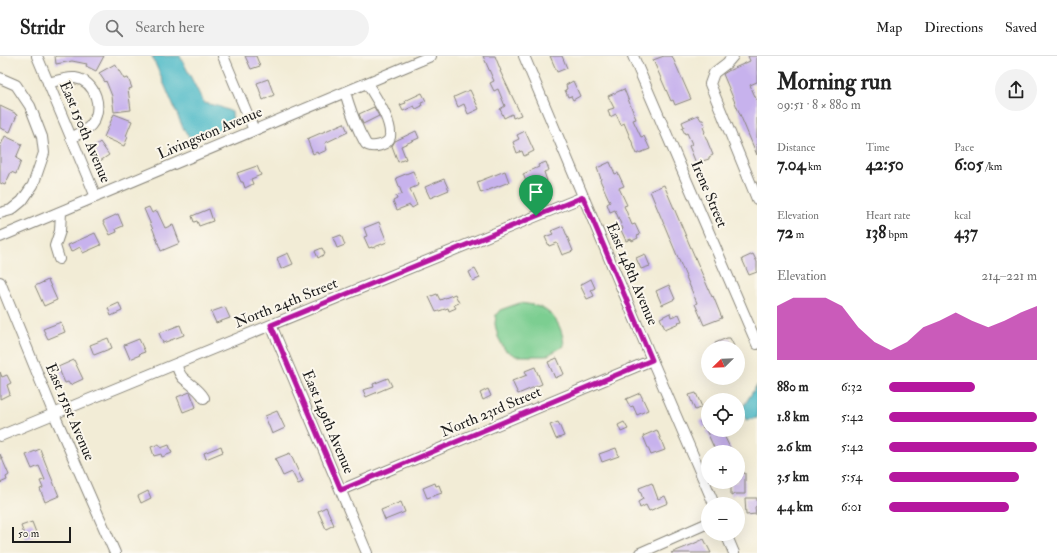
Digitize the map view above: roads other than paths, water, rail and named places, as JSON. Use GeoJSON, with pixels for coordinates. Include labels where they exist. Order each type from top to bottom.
{"type":"FeatureCollection","features":[{"type":"Feature","properties":{"kind":"street","name":"East 150th Avenue"},"geometry":{"type":"LineString","coordinates":[[36,56],[96,197]]}},
{"type":"Feature","properties":{"kind":"street"},"geometry":{"type":"LineString","coordinates":[[223,56],[254,130]]}},
{"type":"Feature","properties":{"kind":"street","name":"East 148th Avenue"},"geometry":{"type":"LineString","coordinates":[[524,56],[711,497]]}},
{"type":"Feature","properties":{"kind":"street","name":"Irene Street"},"geometry":{"type":"LineString","coordinates":[[633,56],[757,344]]}},
{"type":"Feature","properties":{"kind":"street"},"geometry":{"type":"LineString","coordinates":[[733,56],[727,63],[714,73],[710,84],[757,199]]}},
{"type":"Feature","properties":{"kind":"street","name":"Livingston Avenue"},"geometry":{"type":"LineString","coordinates":[[0,237],[426,57]]}},
{"type":"Feature","properties":{"kind":"street"},"geometry":{"type":"LineString","coordinates":[[0,78],[16,85],[30,106],[42,137],[44,153],[33,185],[22,201],[11,210],[0,213]]}},
{"type":"Feature","properties":{"kind":"street"},"geometry":{"type":"LineString","coordinates":[[48,84],[73,78],[80,79],[92,89],[96,96],[98,103],[95,120],[91,126],[71,138]]}},
{"type":"Feature","properties":{"kind":"street"},"geometry":{"type":"LineString","coordinates":[[345,92],[355,122],[365,142],[368,145],[378,146],[389,140],[390,136],[388,122],[367,83]]}},
{"type":"Feature","properties":{"kind":"street","name":"North 24th Street"},"geometry":{"type":"LineString","coordinates":[[0,436],[583,197]]}},
{"type":"Feature","properties":{"kind":"street"},"geometry":{"type":"LineString","coordinates":[[59,259],[55,246],[60,230],[61,212]]}},
{"type":"Feature","properties":{"kind":"street","name":"East 151st Avenue"},"geometry":{"type":"LineString","coordinates":[[0,282],[54,414],[115,553]]}},
{"type":"Feature","properties":{"kind":"street","name":"East 149th Avenue"},"geometry":{"type":"LineString","coordinates":[[271,325],[367,553]]}},
{"type":"Feature","properties":{"kind":"street","name":"North 23rd Street"},"geometry":{"type":"LineString","coordinates":[[341,490],[652,360]]}},
{"type":"Feature","properties":{"kind":"street"},"geometry":{"type":"LineString","coordinates":[[176,364],[183,378],[201,393],[204,398]]}},
{"type":"Feature","properties":{"kind":"street"},"geometry":{"type":"LineString","coordinates":[[640,553],[701,526]]}},
{"type":"Feature","properties":{"kind":"street"},"geometry":{"type":"LineString","coordinates":[[729,541],[734,553]]}},
{"type":"Feature","properties":{"kind":"water"},"geometry":{"type":"Polygon","coordinates":[[[152,56],[180,56],[204,103],[218,106],[232,112],[233,126],[204,137],[190,139],[183,128],[152,56]]]}},
{"type":"Feature","properties":{"kind":"water"},"geometry":{"type":"Polygon","coordinates":[[[757,385],[757,418],[746,420],[745,404],[757,385]]]}}]}
